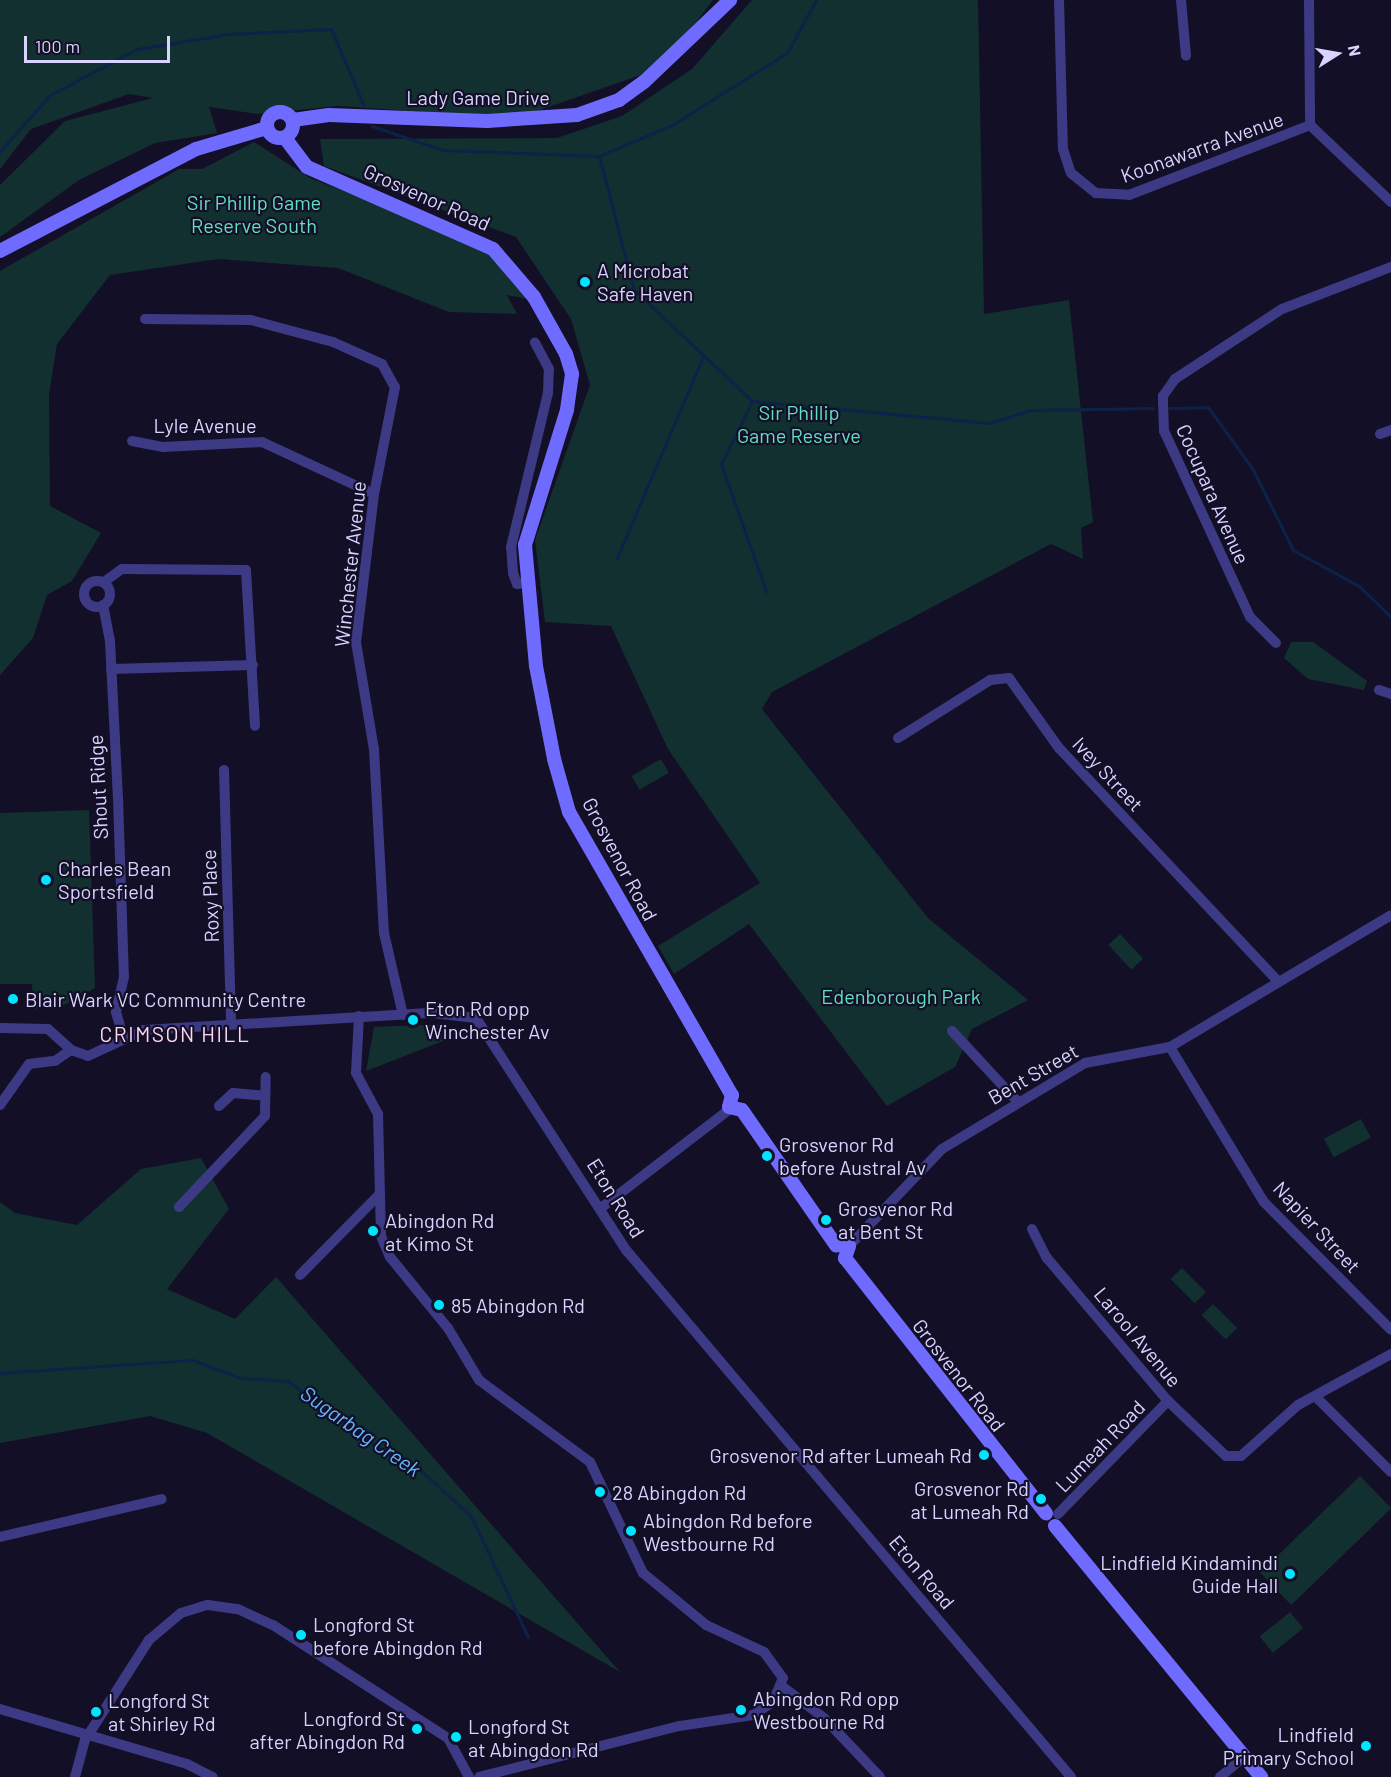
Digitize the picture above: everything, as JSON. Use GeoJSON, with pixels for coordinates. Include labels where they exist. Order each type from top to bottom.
{"type":"FeatureCollection","features":[{"type":"Feature","properties":{"kind":"street","name":"Lady Game Drive"},"geometry":{"type":"LineString","coordinates":[[293,120],[329,115],[487,120],[577,115],[619,100],[644,82],[730,0]]}},
{"type":"Feature","properties":{"kind":"street","name":"Koonawarra Avenue"},"geometry":{"type":"LineString","coordinates":[[1059,0],[1065,158],[1076,180],[1096,193],[1129,195],[1310,126]]}},
{"type":"Feature","properties":{"kind":"street"},"geometry":{"type":"LineString","coordinates":[[1181,0],[1186,56]]}},
{"type":"Feature","properties":{"kind":"street"},"geometry":{"type":"LineString","coordinates":[[1309,0],[1310,126],[1391,202]]}},
{"type":"Feature","properties":{"kind":"street"},"geometry":{"type":"LineString","coordinates":[[279,111],[293,120],[285,138],[274,137],[267,128],[271,115],[279,111]]}},
{"type":"Feature","properties":{"kind":"street"},"geometry":{"type":"LineString","coordinates":[[0,251],[196,149],[267,128]]}},
{"type":"Feature","properties":{"kind":"street","name":"Grosvenor Road"},"geometry":{"type":"LineString","coordinates":[[285,138],[307,167],[493,249],[547,317],[566,354],[571,392],[530,518],[526,584],[538,678],[569,812],[735,1105],[843,1250],[1053,1518],[1261,1777]]}},
{"type":"Feature","properties":{"kind":"street","name":"Cocupara Avenue"},"geometry":{"type":"LineString","coordinates":[[1276,643],[1250,617],[1164,431],[1163,396],[1175,380],[1282,309],[1391,267]]}},
{"type":"Feature","properties":{"kind":"street","name":"Winchester Avenue"},"geometry":{"type":"LineString","coordinates":[[145,319],[251,320],[333,342],[382,364],[396,387],[374,494],[356,642],[374,749],[384,933],[403,1015]]}},
{"type":"Feature","properties":{"kind":"street","name":"Grosvenor Road"},"geometry":{"type":"LineString","coordinates":[[526,584],[517,584],[511,547],[548,393],[549,369],[535,343]]}},
{"type":"Feature","properties":{"kind":"street"},"geometry":{"type":"LineString","coordinates":[[1380,434],[1391,430]]}},
{"type":"Feature","properties":{"kind":"street","name":"Lyle Avenue"},"geometry":{"type":"LineString","coordinates":[[132,441],[163,447],[262,442],[374,494]]}},
{"type":"Feature","properties":{"kind":"street"},"geometry":{"type":"LineString","coordinates":[[104,582],[110,593],[103,606],[88,603],[84,592],[92,582],[104,582],[122,569],[242,568],[251,582],[255,726]]}},
{"type":"Feature","properties":{"kind":"street","name":"Shout Ridge"},"geometry":{"type":"LineString","coordinates":[[103,606],[111,669],[124,974],[116,1012],[123,1036]]}},
{"type":"Feature","properties":{"kind":"street"},"geometry":{"type":"LineString","coordinates":[[111,669],[253,665]]}},
{"type":"Feature","properties":{"kind":"street","name":"Ivey Street"},"geometry":{"type":"LineString","coordinates":[[898,738],[990,680],[1010,678],[1059,748],[1278,981]]}},
{"type":"Feature","properties":{"kind":"street"},"geometry":{"type":"LineString","coordinates":[[1379,690],[1391,694]]}},
{"type":"Feature","properties":{"kind":"street","name":"Roxy Place"},"geometry":{"type":"LineString","coordinates":[[224,770],[231,1021]]}},
{"type":"Feature","properties":{"kind":"street","name":"Bent Street"},"geometry":{"type":"LineString","coordinates":[[843,1250],[942,1149],[1018,1102],[1085,1064],[1170,1047],[1391,915]]}},
{"type":"Feature","properties":{"kind":"street","name":"Eton Road"},"geometry":{"type":"LineString","coordinates":[[0,1105],[23,1067],[55,1061],[71,1050],[88,1056],[123,1036],[231,1021],[358,1016],[465,1014],[482,1022],[602,1208],[627,1251],[1071,1777]]}},
{"type":"Feature","properties":{"kind":"street"},"geometry":{"type":"LineString","coordinates":[[358,1016],[356,1073],[378,1114],[384,1247],[448,1328],[479,1380],[590,1462],[644,1573],[706,1625],[774,1660],[783,1688],[824,1718],[880,1777]]}},
{"type":"Feature","properties":{"kind":"street"},"geometry":{"type":"LineString","coordinates":[[0,1028],[48,1029],[71,1050]]}},
{"type":"Feature","properties":{"kind":"street"},"geometry":{"type":"LineString","coordinates":[[952,1031],[1018,1102]]}},
{"type":"Feature","properties":{"kind":"street","name":"Napier Street"},"geometry":{"type":"LineString","coordinates":[[1170,1047],[1264,1202],[1391,1330]]}},
{"type":"Feature","properties":{"kind":"street"},"geometry":{"type":"LineString","coordinates":[[179,1207],[265,1116],[266,1077]]}},
{"type":"Feature","properties":{"kind":"street"},"geometry":{"type":"LineString","coordinates":[[219,1106],[233,1093],[265,1096]]}},
{"type":"Feature","properties":{"kind":"street"},"geometry":{"type":"LineString","coordinates":[[602,1208],[735,1105]]}},
{"type":"Feature","properties":{"kind":"street"},"geometry":{"type":"LineString","coordinates":[[300,1275],[380,1194]]}},
{"type":"Feature","properties":{"kind":"street","name":"Larool Avenue"},"geometry":{"type":"LineString","coordinates":[[1032,1229],[1047,1258],[1168,1401],[1212,1447],[1230,1457],[1247,1452],[1298,1405],[1316,1397]]}},
{"type":"Feature","properties":{"kind":"street"},"geometry":{"type":"LineString","coordinates":[[1391,1354],[1316,1397],[1391,1472]]}},
{"type":"Feature","properties":{"kind":"street","name":"Lumeah Road"},"geometry":{"type":"LineString","coordinates":[[1053,1518],[1168,1401]]}},
{"type":"Feature","properties":{"kind":"street"},"geometry":{"type":"LineString","coordinates":[[0,1537],[162,1499]]}},
{"type":"Feature","properties":{"kind":"street"},"geometry":{"type":"LineString","coordinates":[[75,1777],[89,1735],[158,1629],[194,1608],[220,1606],[256,1616],[291,1635],[448,1738],[469,1777]]}},
{"type":"Feature","properties":{"kind":"street"},"geometry":{"type":"LineString","coordinates":[[479,1777],[679,1726],[753,1715],[774,1702],[783,1688]]}},
{"type":"Feature","properties":{"kind":"street"},"geometry":{"type":"LineString","coordinates":[[0,1709],[188,1764],[213,1777]]}},
{"type":"Feature","properties":{"kind":"street"},"geometry":{"type":"LineString","coordinates":[[1220,1777],[1245,1756]]}},
{"type":"Feature","properties":{"kind":"green space"},"geometry":{"type":"Polygon","coordinates":[[[0,0],[713,0],[661,68],[517,118],[338,106],[257,114],[209,107],[217,133],[155,143],[79,180],[0,237],[0,185],[65,121],[153,98],[129,94],[31,129],[0,169],[0,0]]]}},
{"type":"Feature","properties":{"kind":"green space","name":"Sir Phillip Game Reserve"},"geometry":{"type":"Polygon","coordinates":[[[752,0],[978,0],[984,314],[1069,300],[1093,522],[1081,528],[1083,559],[1051,544],[772,692],[762,709],[928,918],[1028,1000],[972,1029],[955,1067],[887,1106],[749,924],[674,974],[658,946],[760,883],[668,749],[611,626],[545,622],[535,540],[590,385],[571,319],[516,237],[324,166],[320,139],[557,138],[622,116],[692,69],[752,0]]]}},
{"type":"Feature","properties":{"kind":"green space","name":"Sir Phillip Game Reserve South"},"geometry":{"type":"Polygon","coordinates":[[[254,142],[310,178],[481,245],[533,300],[507,295],[517,314],[449,312],[338,268],[218,259],[110,275],[57,344],[49,395],[50,506],[101,533],[72,581],[47,595],[33,638],[0,675],[0,271],[179,169],[202,169],[254,142]]]}},
{"type":"Feature","properties":{"kind":"green space"},"geometry":{"type":"Polygon","coordinates":[[[1291,642],[1313,642],[1367,681],[1364,690],[1308,679],[1284,658],[1291,642]]]}},
{"type":"Feature","properties":{"kind":"green space"},"geometry":{"type":"Polygon","coordinates":[[[661,759],[669,773],[640,790],[632,776],[661,759]]]}},
{"type":"Feature","properties":{"kind":"green space","name":"Charles Bean Sportsfield"},"geometry":{"type":"Polygon","coordinates":[[[89,810],[95,988],[62,1006],[34,1009],[32,984],[0,984],[0,813],[89,810]]]}},
{"type":"Feature","properties":{"kind":"green space"},"geometry":{"type":"Polygon","coordinates":[[[1120,934],[1143,959],[1131,970],[1108,945],[1120,934]]]}},
{"type":"Feature","properties":{"kind":"green space"},"geometry":{"type":"Polygon","coordinates":[[[443,1024],[446,1040],[366,1071],[374,1027],[443,1024]]]}},
{"type":"Feature","properties":{"kind":"green space"},"geometry":{"type":"Polygon","coordinates":[[[1361,1119],[1371,1138],[1334,1157],[1324,1139],[1361,1119]]]}},
{"type":"Feature","properties":{"kind":"green space"},"geometry":{"type":"Polygon","coordinates":[[[201,1158],[229,1209],[167,1289],[235,1319],[276,1277],[620,1672],[207,1433],[150,1416],[0,1443],[0,1202],[15,1213],[77,1225],[141,1169],[201,1158]]]}},
{"type":"Feature","properties":{"kind":"green space"},"geometry":{"type":"Polygon","coordinates":[[[1182,1268],[1206,1292],[1195,1303],[1171,1279],[1182,1268]]]}},
{"type":"Feature","properties":{"kind":"green space"},"geometry":{"type":"Polygon","coordinates":[[[1213,1304],[1237,1328],[1226,1339],[1202,1315],[1213,1304]]]}},
{"type":"Feature","properties":{"kind":"green space"},"geometry":{"type":"Polygon","coordinates":[[[1360,1476],[1391,1509],[1291,1605],[1260,1573],[1360,1476]]]}},
{"type":"Feature","properties":{"kind":"green space"},"geometry":{"type":"Polygon","coordinates":[[[1290,1612],[1303,1628],[1273,1653],[1260,1637],[1290,1612]]]}},
{"type":"Feature","properties":{"kind":"waterway"},"geometry":{"type":"LineString","coordinates":[[372,126],[443,150],[599,156],[672,125],[787,53],[816,0]]}},
{"type":"Feature","properties":{"kind":"waterway"},"geometry":{"type":"LineString","coordinates":[[0,151],[50,95],[137,49],[228,34],[331,29],[363,104]]}},
{"type":"Feature","properties":{"kind":"waterway"},"geometry":{"type":"LineString","coordinates":[[599,156],[634,290],[752,401],[721,464],[766,591]]}},
{"type":"Feature","properties":{"kind":"waterway"},"geometry":{"type":"LineString","coordinates":[[617,558],[703,356]]}},
{"type":"Feature","properties":{"kind":"waterway"},"geometry":{"type":"LineString","coordinates":[[752,401],[990,423],[1031,410],[1153,408]]}},
{"type":"Feature","properties":{"kind":"waterway"},"geometry":{"type":"LineString","coordinates":[[1169,408],[1208,407],[1252,468],[1293,550],[1359,586],[1391,617]]}},
{"type":"Feature","properties":{"kind":"waterway","name":"Sugarbag Creek"},"geometry":{"type":"LineString","coordinates":[[0,1373],[193,1360],[240,1378],[288,1381],[379,1448],[417,1467],[471,1516],[528,1637]]}},
{"type":"Feature","properties":{"kind":"place","name":"A Microbat Safe Haven"},"geometry":{"type":"Point","coordinates":[585,282]}},
{"type":"Feature","properties":{"kind":"place","name":"Charles Bean Sportsfield"},"geometry":{"type":"Point","coordinates":[46,880]}},
{"type":"Feature","properties":{"kind":"place","name":"Blair Wark VC Community Centre"},"geometry":{"type":"Point","coordinates":[13,999]}},
{"type":"Feature","properties":{"kind":"place","name":"Eton Rd opp Winchester Av"},"geometry":{"type":"Point","coordinates":[413,1020]}},
{"type":"Feature","properties":{"kind":"place","name":"Grosvenor Rd before Austral Av"},"geometry":{"type":"Point","coordinates":[767,1156]}},
{"type":"Feature","properties":{"kind":"place","name":"Grosvenor Rd at Bent St"},"geometry":{"type":"Point","coordinates":[826,1220]}},
{"type":"Feature","properties":{"kind":"place","name":"Abingdon Rd at Kimo St"},"geometry":{"type":"Point","coordinates":[373,1231]}},
{"type":"Feature","properties":{"kind":"place","name":"85 Abingdon Rd"},"geometry":{"type":"Point","coordinates":[439,1305]}},
{"type":"Feature","properties":{"kind":"place","name":"Grosvenor Rd after Lumeah Rd"},"geometry":{"type":"Point","coordinates":[984,1455]}},
{"type":"Feature","properties":{"kind":"place","name":"28 Abingdon Rd"},"geometry":{"type":"Point","coordinates":[600,1492]}},
{"type":"Feature","properties":{"kind":"place","name":"Grosvenor Rd at Lumeah Rd"},"geometry":{"type":"Point","coordinates":[1041,1499]}},
{"type":"Feature","properties":{"kind":"place","name":"Abingdon Rd before Westbourne Rd"},"geometry":{"type":"Point","coordinates":[631,1531]}},
{"type":"Feature","properties":{"kind":"place","name":"Lindfield Kindamindi Guide Hall"},"geometry":{"type":"Point","coordinates":[1290,1574]}},
{"type":"Feature","properties":{"kind":"place","name":"Longford St before Abingdon Rd"},"geometry":{"type":"Point","coordinates":[301,1635]}},
{"type":"Feature","properties":{"kind":"place","name":"Abingdon Rd opp Westbourne Rd"},"geometry":{"type":"Point","coordinates":[741,1710]}},
{"type":"Feature","properties":{"kind":"place","name":"Longford St at Shirley Rd"},"geometry":{"type":"Point","coordinates":[96,1712]}},
{"type":"Feature","properties":{"kind":"place","name":"Longford St after Abingdon Rd"},"geometry":{"type":"Point","coordinates":[417,1729]}},
{"type":"Feature","properties":{"kind":"place","name":"Longford St at Abingdon Rd"},"geometry":{"type":"Point","coordinates":[456,1737]}},
{"type":"Feature","properties":{"kind":"place","name":"Lindfield Primary School"},"geometry":{"type":"Point","coordinates":[1366,1746]}},
{"type":"Feature","properties":{"kind":"district","name":"CRIMSON HILL"},"geometry":{"type":"Point","coordinates":[175,1034]}},
{"type":"Feature","properties":{"kind":"park label","name":"Edenborough Park"},"geometry":{"type":"Point","coordinates":[901,996]}}]}
